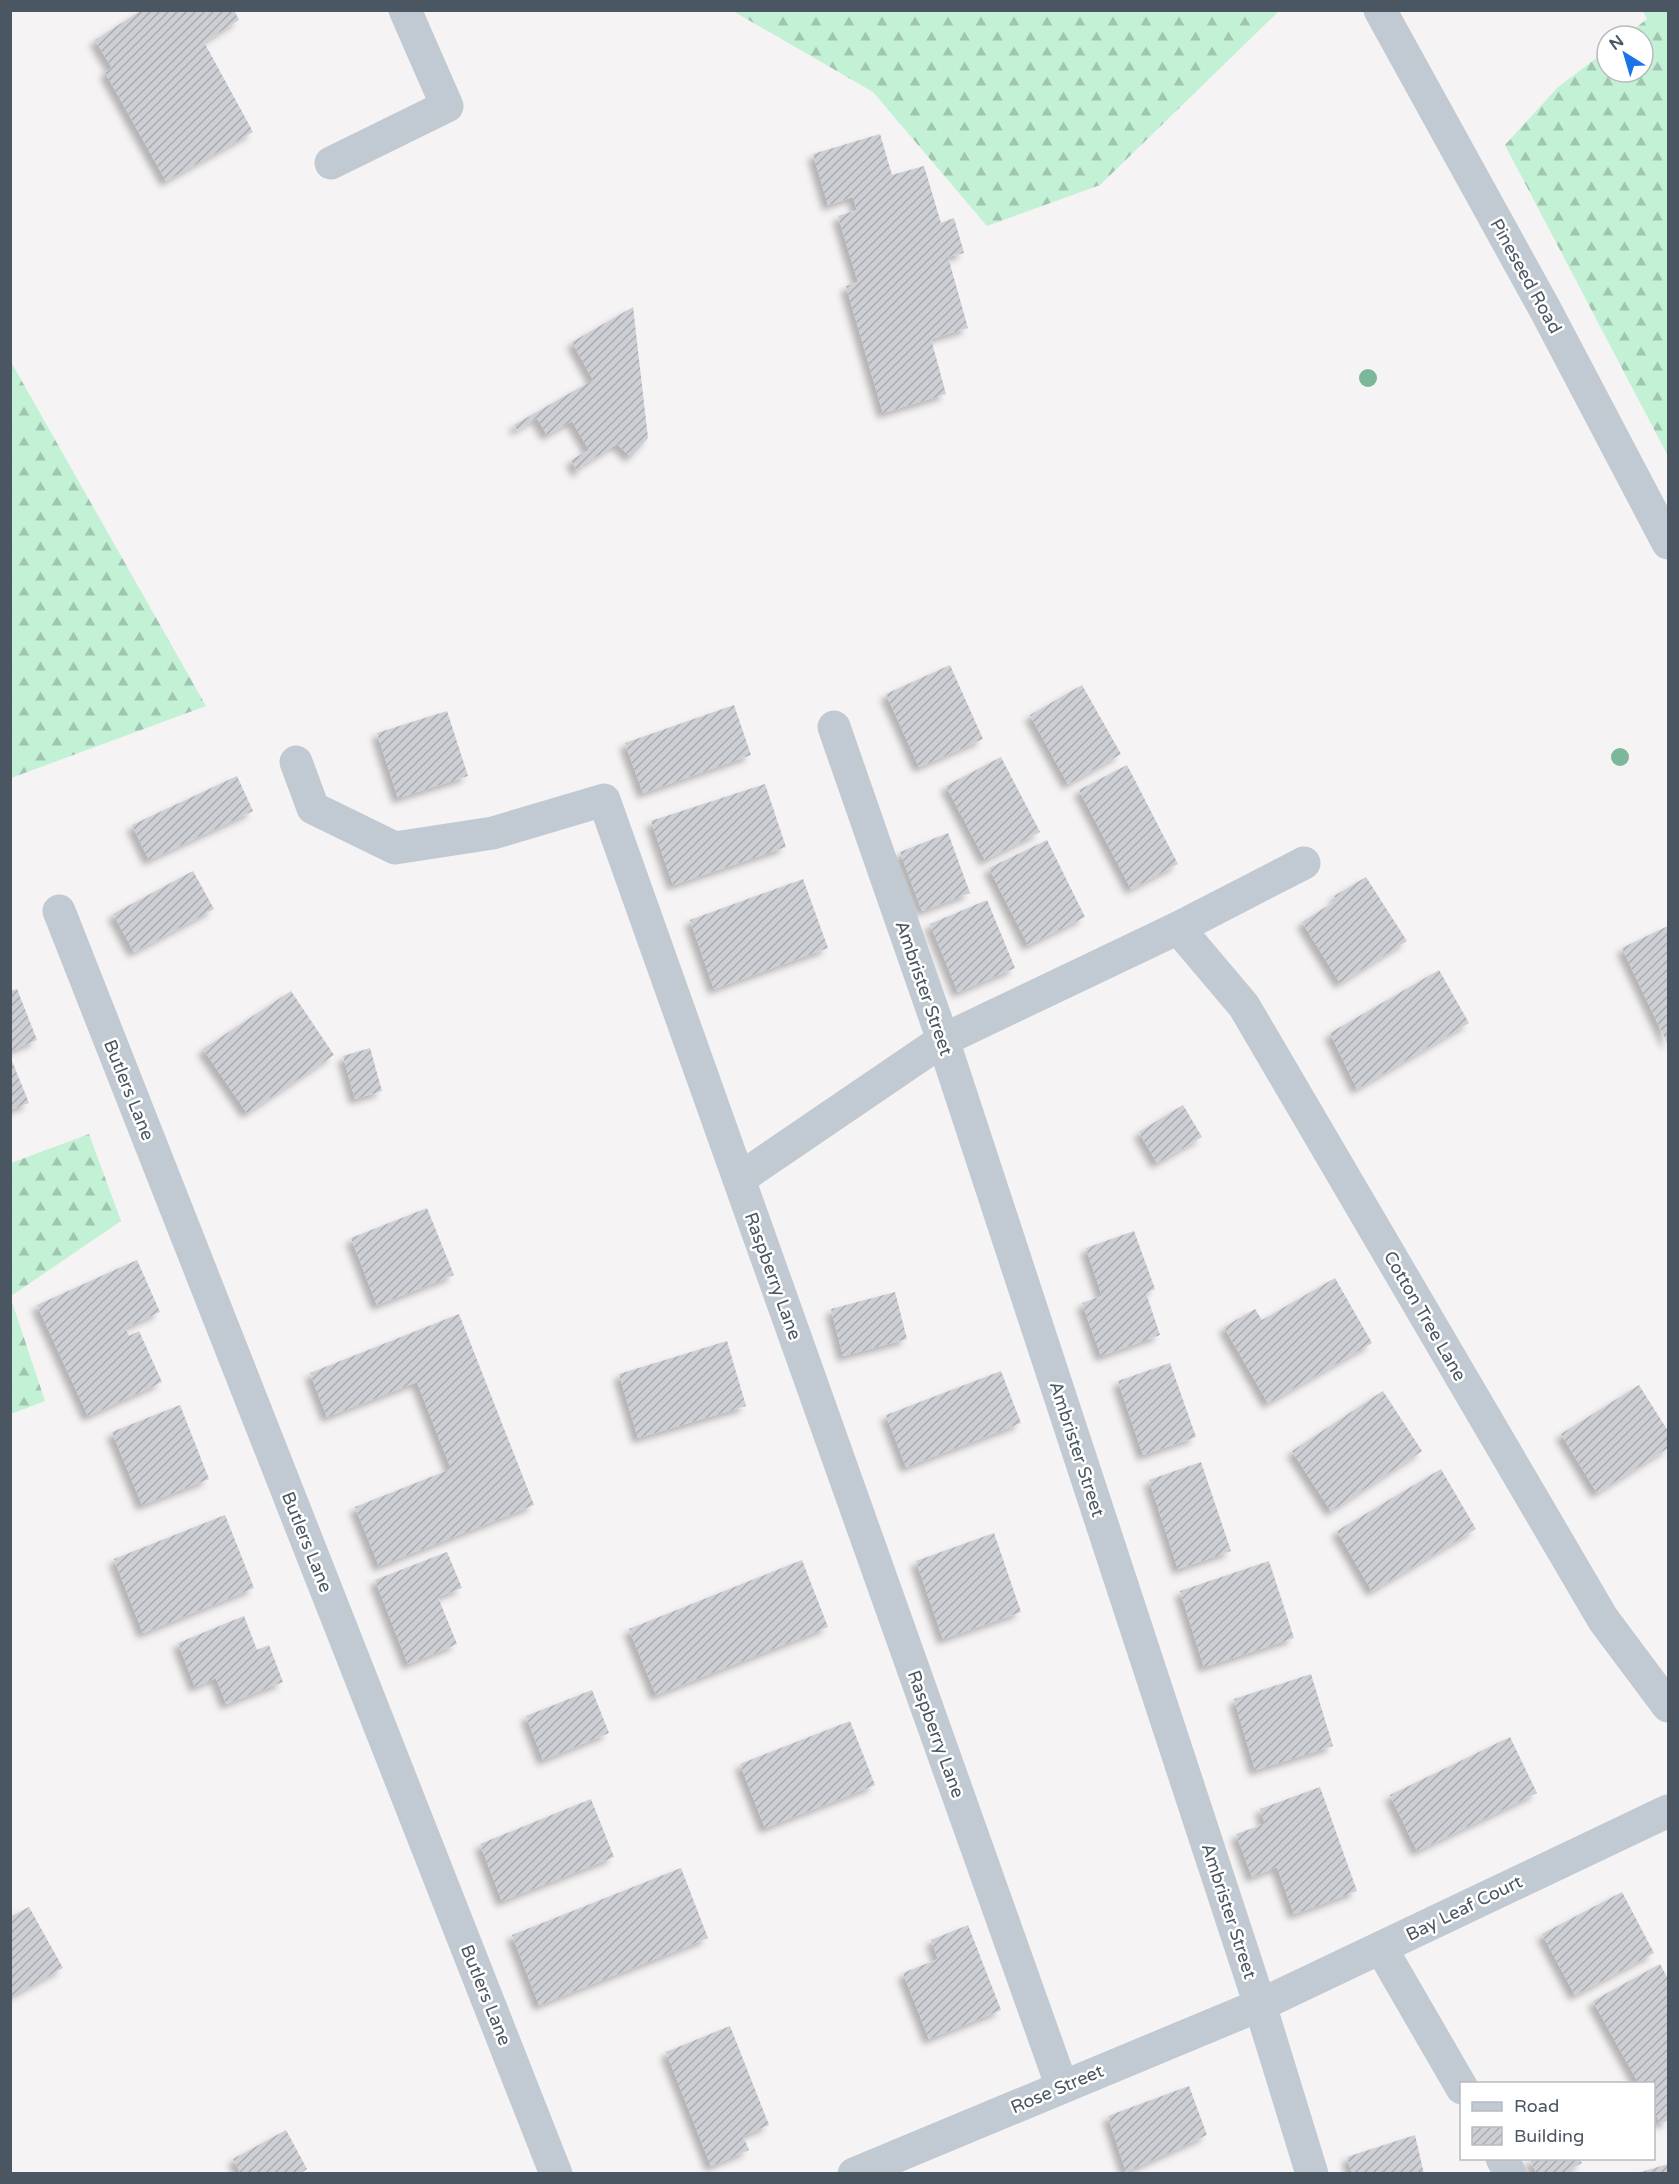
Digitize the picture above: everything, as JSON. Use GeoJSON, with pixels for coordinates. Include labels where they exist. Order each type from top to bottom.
{"type":"FeatureCollection","features":[{"type":"Feature","properties":{"kind":"street"},"geometry":{"type":"LineString","coordinates":[[331,163],[447,106],[405,10]]}},
{"type":"Feature","properties":{"kind":"street","name":"Pineseed Road"},"geometry":{"type":"LineString","coordinates":[[1380,10],[1546,311],[1668,543]]}},
{"type":"Feature","properties":{"kind":"street","name":"Ambrister Street"},"geometry":{"type":"LineString","coordinates":[[834,727],[943,1040],[1260,2005],[1312,2174]]}},
{"type":"Feature","properties":{"kind":"street","name":"Raspberry Lane"},"geometry":{"type":"LineString","coordinates":[[296,762],[314,808],[394,848],[493,833],[604,800],[1062,2087]]}},
{"type":"Feature","properties":{"kind":"street"},"geometry":{"type":"LineString","coordinates":[[739,1179],[943,1040],[1178,928],[1304,863]]}},
{"type":"Feature","properties":{"kind":"street","name":"Butlers Lane"},"geometry":{"type":"LineString","coordinates":[[59,911],[556,2174]]}},
{"type":"Feature","properties":{"kind":"street","name":"Cotton Tree Lane"},"geometry":{"type":"LineString","coordinates":[[1178,928],[1244,1006],[1603,1619],[1668,1706]]}},
{"type":"Feature","properties":{"kind":"street","name":"Bay Leaf Court"},"geometry":{"type":"LineString","coordinates":[[1260,2005],[1668,1811]]}},
{"type":"Feature","properties":{"kind":"street"},"geometry":{"type":"LineString","coordinates":[[1381,1948],[1460,2086]]}},
{"type":"Feature","properties":{"kind":"street","name":"Rose Street"},"geometry":{"type":"LineString","coordinates":[[854,2174],[1260,2005]]}},
{"type":"Feature","properties":{"kind":"street"},"geometry":{"type":"LineString","coordinates":[[1503,2160],[1510,2174]]}},
{"type":"Feature","properties":{"kind":"green space"},"geometry":{"type":"Polygon","coordinates":[[[733,11],[1279,11],[1100,185],[987,226],[873,92],[733,11]]]}},
{"type":"Feature","properties":{"kind":"green space"},"geometry":{"type":"Polygon","coordinates":[[[1643,11],[1668,11],[1668,456],[1505,145],[1558,87],[1595,59],[1595,84],[1655,84],[1655,24],[1641,24],[1647,19],[1643,11]]]}},
{"type":"Feature","properties":{"kind":"green space"},"geometry":{"type":"Polygon","coordinates":[[[11,362],[206,706],[10,778],[11,362]]]}},
{"type":"Feature","properties":{"kind":"green space"},"geometry":{"type":"Polygon","coordinates":[[[89,1134],[121,1221],[11,1296],[11,1163],[89,1134]]]}},
{"type":"Feature","properties":{"kind":"green space"},"geometry":{"type":"Polygon","coordinates":[[[11,1299],[45,1401],[10,1414],[11,1299]]]}},
{"type":"Feature","properties":{"kind":"building"},"geometry":{"type":"Polygon","coordinates":[[[142,10],[234,10],[239,20],[204,42],[253,132],[166,181],[105,72],[112,68],[95,40],[142,10]]]}},
{"type":"Feature","properties":{"kind":"building"},"geometry":{"type":"Polygon","coordinates":[[[880,134],[892,175],[924,166],[941,223],[954,218],[964,253],[948,257],[968,328],[931,339],[946,394],[883,413],[846,286],[858,282],[838,216],[857,210],[853,197],[828,205],[813,154],[880,134]]]}},
{"type":"Feature","properties":{"kind":"building"},"geometry":{"type":"Polygon","coordinates":[[[633,307],[648,438],[631,457],[617,444],[581,466],[582,469],[578,472],[571,460],[589,450],[572,421],[547,435],[537,418],[517,430],[514,425],[593,380],[572,342],[633,307]]]}},
{"type":"Feature","properties":{"kind":"building"},"geometry":{"type":"Polygon","coordinates":[[[950,665],[983,739],[919,767],[886,694],[950,665]]]}},
{"type":"Feature","properties":{"kind":"building"},"geometry":{"type":"Polygon","coordinates":[[[1082,685],[1121,754],[1068,784],[1030,715],[1082,685]]]}},
{"type":"Feature","properties":{"kind":"building"},"geometry":{"type":"Polygon","coordinates":[[[734,705],[751,755],[643,793],[625,743],[734,705]]]}},
{"type":"Feature","properties":{"kind":"building"},"geometry":{"type":"Polygon","coordinates":[[[447,711],[468,776],[398,798],[377,733],[447,711]]]}},
{"type":"Feature","properties":{"kind":"building"},"geometry":{"type":"Polygon","coordinates":[[[1001,757],[1040,832],[985,860],[946,786],[1001,757]]]}},
{"type":"Feature","properties":{"kind":"building"},"geometry":{"type":"Polygon","coordinates":[[[1127,765],[1178,864],[1131,889],[1079,790],[1127,765]]]}},
{"type":"Feature","properties":{"kind":"building"},"geometry":{"type":"Polygon","coordinates":[[[237,776],[253,811],[149,860],[132,825],[237,776]]]}},
{"type":"Feature","properties":{"kind":"building"},"geometry":{"type":"Polygon","coordinates":[[[765,784],[786,847],[673,885],[651,821],[765,784]]]}},
{"type":"Feature","properties":{"kind":"building"},"geometry":{"type":"Polygon","coordinates":[[[948,833],[970,893],[922,911],[900,852],[948,833]]]}},
{"type":"Feature","properties":{"kind":"building"},"geometry":{"type":"Polygon","coordinates":[[[1047,840],[1085,917],[1028,945],[989,868],[1047,840]]]}},
{"type":"Feature","properties":{"kind":"building"},"geometry":{"type":"Polygon","coordinates":[[[193,871],[214,909],[134,952],[113,914],[193,871]]]}},
{"type":"Feature","properties":{"kind":"building"},"geometry":{"type":"Polygon","coordinates":[[[1366,877],[1407,941],[1340,983],[1302,922],[1337,900],[1334,896],[1366,877]]]}},
{"type":"Feature","properties":{"kind":"building"},"geometry":{"type":"Polygon","coordinates":[[[803,879],[828,948],[714,989],[690,920],[803,879]]]}},
{"type":"Feature","properties":{"kind":"building"},"geometry":{"type":"Polygon","coordinates":[[[987,900],[1015,968],[958,992],[930,924],[987,900]]]}},
{"type":"Feature","properties":{"kind":"building"},"geometry":{"type":"Polygon","coordinates":[[[1668,926],[1668,1045],[1622,948],[1668,926]]]}},
{"type":"Feature","properties":{"kind":"building"},"geometry":{"type":"Polygon","coordinates":[[[1439,970],[1469,1023],[1357,1089],[1330,1033],[1439,970]]]}},
{"type":"Feature","properties":{"kind":"building"},"geometry":{"type":"Polygon","coordinates":[[[17,989],[37,1040],[10,1051],[10,991],[17,989]]]}},
{"type":"Feature","properties":{"kind":"building"},"geometry":{"type":"Polygon","coordinates":[[[291,991],[334,1055],[247,1113],[203,1049],[291,991]]]}},
{"type":"Feature","properties":{"kind":"building"},"geometry":{"type":"Polygon","coordinates":[[[370,1048],[382,1091],[355,1099],[343,1056],[370,1048]]]}},
{"type":"Feature","properties":{"kind":"building"},"geometry":{"type":"Polygon","coordinates":[[[10,1056],[29,1103],[10,1110],[10,1056]]]}},
{"type":"Feature","properties":{"kind":"building"},"geometry":{"type":"Polygon","coordinates":[[[1183,1105],[1202,1137],[1157,1163],[1139,1132],[1183,1105]]]}},
{"type":"Feature","properties":{"kind":"building"},"geometry":{"type":"Polygon","coordinates":[[[427,1208],[454,1275],[377,1305],[351,1238],[427,1208]]]}},
{"type":"Feature","properties":{"kind":"building"},"geometry":{"type":"Polygon","coordinates":[[[1134,1231],[1155,1289],[1146,1293],[1160,1335],[1101,1356],[1082,1303],[1102,1296],[1086,1248],[1134,1231]]]}},
{"type":"Feature","properties":{"kind":"building"},"geometry":{"type":"Polygon","coordinates":[[[137,1260],[160,1312],[125,1328],[129,1336],[139,1331],[162,1382],[88,1416],[37,1305],[137,1260]]]}},
{"type":"Feature","properties":{"kind":"building"},"geometry":{"type":"Polygon","coordinates":[[[1335,1278],[1372,1343],[1268,1403],[1224,1327],[1255,1309],[1262,1320],[1335,1278]]]}},
{"type":"Feature","properties":{"kind":"building"},"geometry":{"type":"Polygon","coordinates":[[[895,1292],[907,1339],[843,1356],[831,1309],[895,1292]]]}},
{"type":"Feature","properties":{"kind":"building"},"geometry":{"type":"Polygon","coordinates":[[[459,1314],[534,1505],[379,1566],[355,1507],[451,1469],[417,1382],[327,1417],[310,1373],[459,1314]]]}},
{"type":"Feature","properties":{"kind":"building"},"geometry":{"type":"Polygon","coordinates":[[[727,1341],[746,1406],[638,1438],[619,1374],[727,1341]]]}},
{"type":"Feature","properties":{"kind":"building"},"geometry":{"type":"Polygon","coordinates":[[[1170,1363],[1196,1437],[1143,1455],[1118,1381],[1170,1363]]]}},
{"type":"Feature","properties":{"kind":"building"},"geometry":{"type":"Polygon","coordinates":[[[1001,1371],[1021,1423],[906,1467],[886,1415],[1001,1371]]]}},
{"type":"Feature","properties":{"kind":"building"},"geometry":{"type":"Polygon","coordinates":[[[1639,1385],[1668,1431],[1668,1448],[1597,1493],[1561,1434],[1639,1385]]]}},
{"type":"Feature","properties":{"kind":"building"},"geometry":{"type":"Polygon","coordinates":[[[1383,1391],[1422,1451],[1331,1511],[1292,1451],[1383,1391]]]}},
{"type":"Feature","properties":{"kind":"building"},"geometry":{"type":"Polygon","coordinates":[[[180,1405],[209,1479],[142,1505],[112,1432],[180,1405]]]}},
{"type":"Feature","properties":{"kind":"building"},"geometry":{"type":"Polygon","coordinates":[[[1201,1462],[1231,1551],[1178,1569],[1149,1480],[1201,1462]]]}},
{"type":"Feature","properties":{"kind":"building"},"geometry":{"type":"Polygon","coordinates":[[[1441,1469],[1476,1529],[1372,1591],[1337,1531],[1441,1469]]]}},
{"type":"Feature","properties":{"kind":"building"},"geometry":{"type":"Polygon","coordinates":[[[225,1515],[254,1588],[143,1633],[114,1559],[225,1515]]]}},
{"type":"Feature","properties":{"kind":"building"},"geometry":{"type":"Polygon","coordinates":[[[994,1533],[1021,1612],[943,1639],[916,1561],[994,1533]]]}},
{"type":"Feature","properties":{"kind":"building"},"geometry":{"type":"Polygon","coordinates":[[[447,1552],[462,1588],[438,1597],[457,1644],[408,1664],[375,1580],[447,1552]]]}},
{"type":"Feature","properties":{"kind":"building"},"geometry":{"type":"Polygon","coordinates":[[[802,1560],[828,1627],[656,1695],[629,1629],[802,1560]]]}},
{"type":"Feature","properties":{"kind":"building"},"geometry":{"type":"Polygon","coordinates":[[[1269,1561],[1294,1638],[1204,1667],[1180,1591],[1269,1561]]]}},
{"type":"Feature","properties":{"kind":"building"},"geometry":{"type":"Polygon","coordinates":[[[244,1616],[257,1650],[269,1645],[283,1682],[226,1704],[216,1678],[195,1687],[178,1643],[244,1616]]]}},
{"type":"Feature","properties":{"kind":"building"},"geometry":{"type":"Polygon","coordinates":[[[1311,1674],[1333,1746],[1255,1770],[1234,1699],[1311,1674]]]}},
{"type":"Feature","properties":{"kind":"building"},"geometry":{"type":"Polygon","coordinates":[[[592,1690],[609,1733],[543,1760],[526,1716],[592,1690]]]}},
{"type":"Feature","properties":{"kind":"building"},"geometry":{"type":"Polygon","coordinates":[[[850,1721],[875,1785],[765,1828],[740,1764],[850,1721]]]}},
{"type":"Feature","properties":{"kind":"building"},"geometry":{"type":"Polygon","coordinates":[[[1510,1737],[1537,1793],[1417,1851],[1390,1795],[1510,1737]]]}},
{"type":"Feature","properties":{"kind":"building"},"geometry":{"type":"Polygon","coordinates":[[[1320,1787],[1357,1891],[1294,1914],[1277,1867],[1252,1877],[1236,1834],[1265,1824],[1260,1809],[1320,1787]]]}},
{"type":"Feature","properties":{"kind":"building"},"geometry":{"type":"Polygon","coordinates":[[[591,1799],[614,1857],[502,1901],[480,1844],[591,1799]]]}},
{"type":"Feature","properties":{"kind":"building"},"geometry":{"type":"Polygon","coordinates":[[[681,1868],[708,1938],[539,2005],[512,1935],[681,1868]]]}},
{"type":"Feature","properties":{"kind":"building"},"geometry":{"type":"Polygon","coordinates":[[[1622,1892],[1654,1953],[1575,1995],[1542,1934],[1622,1892]]]}},
{"type":"Feature","properties":{"kind":"building"},"geometry":{"type":"Polygon","coordinates":[[[29,1907],[63,1968],[10,1997],[10,1917],[29,1907]]]}},
{"type":"Feature","properties":{"kind":"building"},"geometry":{"type":"Polygon","coordinates":[[[968,1925],[1001,2010],[929,2039],[903,1973],[938,1959],[931,1940],[968,1925]]]}},
{"type":"Feature","properties":{"kind":"building"},"geometry":{"type":"Polygon","coordinates":[[[1660,1964],[1668,1979],[1668,2120],[1661,2124],[1655,2113],[1655,2082],[1638,2082],[1593,2001],[1660,1964]]]}},
{"type":"Feature","properties":{"kind":"building"},"geometry":{"type":"Polygon","coordinates":[[[730,2026],[769,2125],[743,2136],[749,2150],[711,2166],[666,2052],[730,2026]]]}},
{"type":"Feature","properties":{"kind":"building"},"geometry":{"type":"Polygon","coordinates":[[[1189,2086],[1207,2135],[1126,2172],[1108,2116],[1189,2086]]]}},
{"type":"Feature","properties":{"kind":"building"},"geometry":{"type":"Polygon","coordinates":[[[286,2130],[307,2169],[299,2174],[241,2174],[233,2159],[286,2130]]]}},
{"type":"Feature","properties":{"kind":"building"},"geometry":{"type":"Polygon","coordinates":[[[1415,2135],[1424,2174],[1352,2174],[1347,2157],[1415,2135]]]}},
{"type":"Feature","properties":{"kind":"building"},"geometry":{"type":"Polygon","coordinates":[[[1530,2160],[1580,2160],[1582,2163],[1562,2174],[1537,2174],[1530,2160]]]}},
{"type":"Feature","properties":{"kind":"building"},"geometry":{"type":"Polygon","coordinates":[[[1668,2164],[1668,2174],[1638,2174],[1638,2173],[1668,2164]]]}}]}
